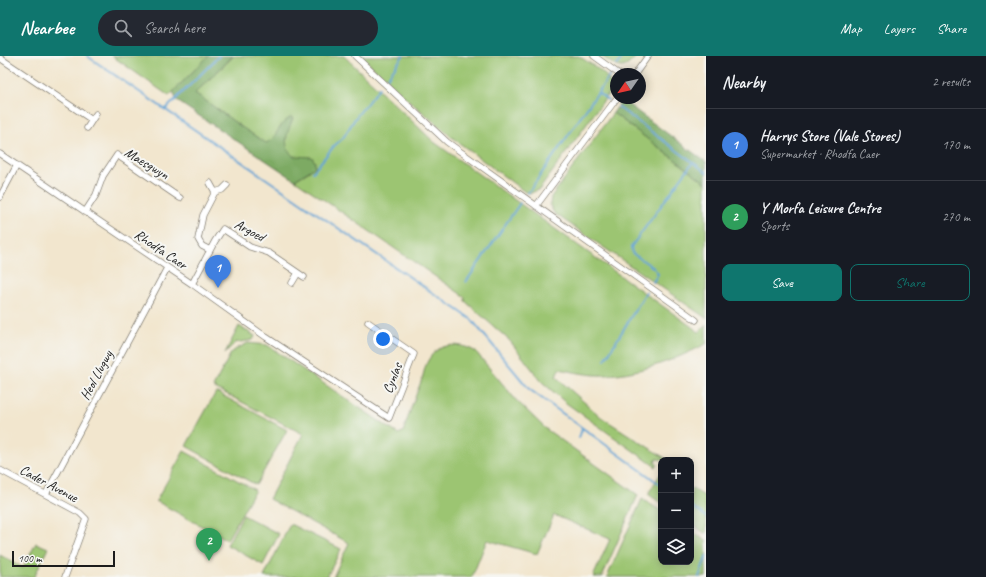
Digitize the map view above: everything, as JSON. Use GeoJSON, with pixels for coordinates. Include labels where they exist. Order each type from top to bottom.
{"type":"FeatureCollection","features":[{"type":"Feature","properties":{"kind":"street"},"geometry":{"type":"LineString","coordinates":[[355,56],[447,142],[696,320]]}},
{"type":"Feature","properties":{"kind":"street"},"geometry":{"type":"LineString","coordinates":[[594,56],[611,68]]}},
{"type":"Feature","properties":{"kind":"street"},"geometry":{"type":"LineString","coordinates":[[639,68],[648,56]]}},
{"type":"Feature","properties":{"kind":"street"},"geometry":{"type":"LineString","coordinates":[[0,58],[92,120]]}},
{"type":"Feature","properties":{"kind":"street"},"geometry":{"type":"LineString","coordinates":[[536,206],[612,104]]}},
{"type":"Feature","properties":{"kind":"street"},"geometry":{"type":"LineString","coordinates":[[87,128],[96,114]]}},
{"type":"Feature","properties":{"kind":"street","name":"Rhodfa Caer"},"geometry":{"type":"LineString","coordinates":[[0,154],[192,284],[266,337],[389,418]]}},
{"type":"Feature","properties":{"kind":"street","name":"Maesgwyn"},"geometry":{"type":"LineString","coordinates":[[85,212],[96,195],[103,176],[117,155],[180,198]]}},
{"type":"Feature","properties":{"kind":"street"},"geometry":{"type":"LineString","coordinates":[[0,197],[17,165]]}},
{"type":"Feature","properties":{"kind":"street"},"geometry":{"type":"LineString","coordinates":[[210,184],[215,192]]}},
{"type":"Feature","properties":{"kind":"street"},"geometry":{"type":"LineString","coordinates":[[210,250],[199,242],[198,235],[203,215],[215,192],[222,190],[227,185]]}},
{"type":"Feature","properties":{"kind":"street","name":"Argoed"},"geometry":{"type":"LineString","coordinates":[[192,284],[223,229],[250,247],[269,253],[304,278]]}},
{"type":"Feature","properties":{"kind":"street","name":"Heol Llugwy"},"geometry":{"type":"LineString","coordinates":[[46,494],[167,268]]}},
{"type":"Feature","properties":{"kind":"street"},"geometry":{"type":"LineString","coordinates":[[292,283],[298,273]]}},
{"type":"Feature","properties":{"kind":"street","name":"Cynlas"},"geometry":{"type":"LineString","coordinates":[[368,322],[414,354],[389,418]]}},
{"type":"Feature","properties":{"kind":"street","name":"Cader Avenue"},"geometry":{"type":"LineString","coordinates":[[0,470],[80,513],[86,519],[65,577]]}},
{"type":"Feature","properties":{"kind":"green space"},"geometry":{"type":"Polygon","coordinates":[[[112,56],[208,56],[169,96],[112,56]]]}},
{"type":"Feature","properties":{"kind":"green space"},"geometry":{"type":"Polygon","coordinates":[[[208,56],[233,56],[195,93],[266,143],[274,138],[284,122],[291,117],[293,118],[286,142],[287,147],[293,156],[312,157],[315,162],[315,167],[295,180],[177,101],[173,92],[208,56]]]}},
{"type":"Feature","properties":{"kind":"green space"},"geometry":{"type":"Polygon","coordinates":[[[234,56],[344,56],[434,142],[699,332],[706,325],[706,344],[658,365],[632,372],[606,375],[588,374],[559,369],[556,377],[601,417],[663,457],[658,457],[658,459],[656,459],[655,462],[658,465],[656,467],[566,403],[542,382],[510,341],[465,301],[465,297],[295,180],[310,171],[259,140],[195,93],[234,56]]]}},
{"type":"Feature","properties":{"kind":"green space"},"geometry":{"type":"Polygon","coordinates":[[[361,56],[579,56],[604,74],[610,83],[610,92],[540,189],[531,193],[525,192],[454,139],[394,88],[361,56]]]}},
{"type":"Feature","properties":{"kind":"green space"},"geometry":{"type":"Polygon","coordinates":[[[602,56],[636,56],[627,65],[620,67],[616,66],[602,56]]]}},
{"type":"Feature","properties":{"kind":"green space"},"geometry":{"type":"Polygon","coordinates":[[[619,104],[627,104],[706,162],[706,183],[613,113],[619,104]]]}},
{"type":"Feature","properties":{"kind":"green space"},"geometry":{"type":"Polygon","coordinates":[[[613,113],[706,183],[706,318],[554,213],[550,205],[551,197],[613,113]]]}},
{"type":"Feature","properties":{"kind":"green space"},"geometry":{"type":"Polygon","coordinates":[[[239,326],[255,336],[253,340],[235,343],[225,353],[239,326]]]}},
{"type":"Feature","properties":{"kind":"green space"},"geometry":{"type":"Polygon","coordinates":[[[248,343],[267,345],[398,434],[403,432],[422,379],[426,363],[433,353],[438,349],[451,345],[464,346],[476,352],[516,400],[546,429],[638,495],[602,577],[593,577],[610,539],[554,515],[537,554],[487,540],[472,577],[333,577],[349,543],[269,499],[303,434],[213,387],[231,353],[248,343]]]}},
{"type":"Feature","properties":{"kind":"green space"},"geometry":{"type":"Polygon","coordinates":[[[216,392],[287,430],[256,485],[186,446],[216,392]]]}},
{"type":"Feature","properties":{"kind":"green space"},"geometry":{"type":"Polygon","coordinates":[[[184,451],[255,490],[227,540],[156,501],[184,451]]]}},
{"type":"Feature","properties":{"kind":"green space"},"geometry":{"type":"Polygon","coordinates":[[[658,478],[658,501],[648,494],[658,478]]]}},
{"type":"Feature","properties":{"kind":"green space"},"geometry":{"type":"Polygon","coordinates":[[[694,490],[706,497],[706,534],[694,525],[694,490]]]}},
{"type":"Feature","properties":{"kind":"green space"},"geometry":{"type":"Polygon","coordinates":[[[642,499],[658,509],[658,565],[694,565],[694,533],[706,541],[706,577],[607,577],[642,499]]]}},
{"type":"Feature","properties":{"kind":"green space"},"geometry":{"type":"Polygon","coordinates":[[[243,515],[279,534],[263,565],[227,545],[243,515]]]}},
{"type":"Feature","properties":{"kind":"green space"},"geometry":{"type":"Polygon","coordinates":[[[290,524],[341,549],[327,577],[264,577],[290,524]]]}},
{"type":"Feature","properties":{"kind":"green space"},"geometry":{"type":"Polygon","coordinates":[[[36,543],[48,548],[34,577],[0,577],[0,555],[23,568],[36,543]]]}},
{"type":"Feature","properties":{"kind":"waterway"},"geometry":{"type":"LineString","coordinates":[[87,56],[471,319],[529,389],[658,483]]}},
{"type":"Feature","properties":{"kind":"waterway"},"geometry":{"type":"LineString","coordinates":[[165,110],[219,56]]}},
{"type":"Feature","properties":{"kind":"waterway"},"geometry":{"type":"LineString","coordinates":[[387,78],[403,56]]}},
{"type":"Feature","properties":{"kind":"waterway"},"geometry":{"type":"LineString","coordinates":[[617,65],[623,56]]}},
{"type":"Feature","properties":{"kind":"waterway"},"geometry":{"type":"LineString","coordinates":[[528,193],[610,75]]}},
{"type":"Feature","properties":{"kind":"waterway"},"geometry":{"type":"LineString","coordinates":[[313,172],[334,146],[343,138],[356,117],[379,88]]}},
{"type":"Feature","properties":{"kind":"waterway"},"geometry":{"type":"LineString","coordinates":[[598,93],[608,100]]}},
{"type":"Feature","properties":{"kind":"waterway"},"geometry":{"type":"LineString","coordinates":[[618,107],[706,172]]}},
{"type":"Feature","properties":{"kind":"waterway"},"geometry":{"type":"LineString","coordinates":[[653,282],[658,274],[654,268],[632,253],[631,247],[693,162]]}},
{"type":"Feature","properties":{"kind":"waterway"},"geometry":{"type":"LineString","coordinates":[[466,282],[520,203]]}},
{"type":"Feature","properties":{"kind":"waterway"},"geometry":{"type":"LineString","coordinates":[[605,360],[646,292]]}},
{"type":"Feature","properties":{"kind":"waterway"},"geometry":{"type":"LineString","coordinates":[[579,438],[582,429]]}},
{"type":"Feature","properties":{"kind":"waterway"},"geometry":{"type":"LineString","coordinates":[[694,508],[706,517]]}},
{"type":"Feature","properties":{"kind":"waterway"},"geometry":{"type":"LineString","coordinates":[[699,577],[706,557]]}},
{"type":"Feature","properties":{"kind":"place","name":"Harrys Store (Vale Stores)"},"geometry":{"type":"Point","coordinates":[218,288]}},
{"type":"Feature","properties":{"kind":"place","name":"Y Morfa Leisure Centre"},"geometry":{"type":"Point","coordinates":[209,561]}}]}
